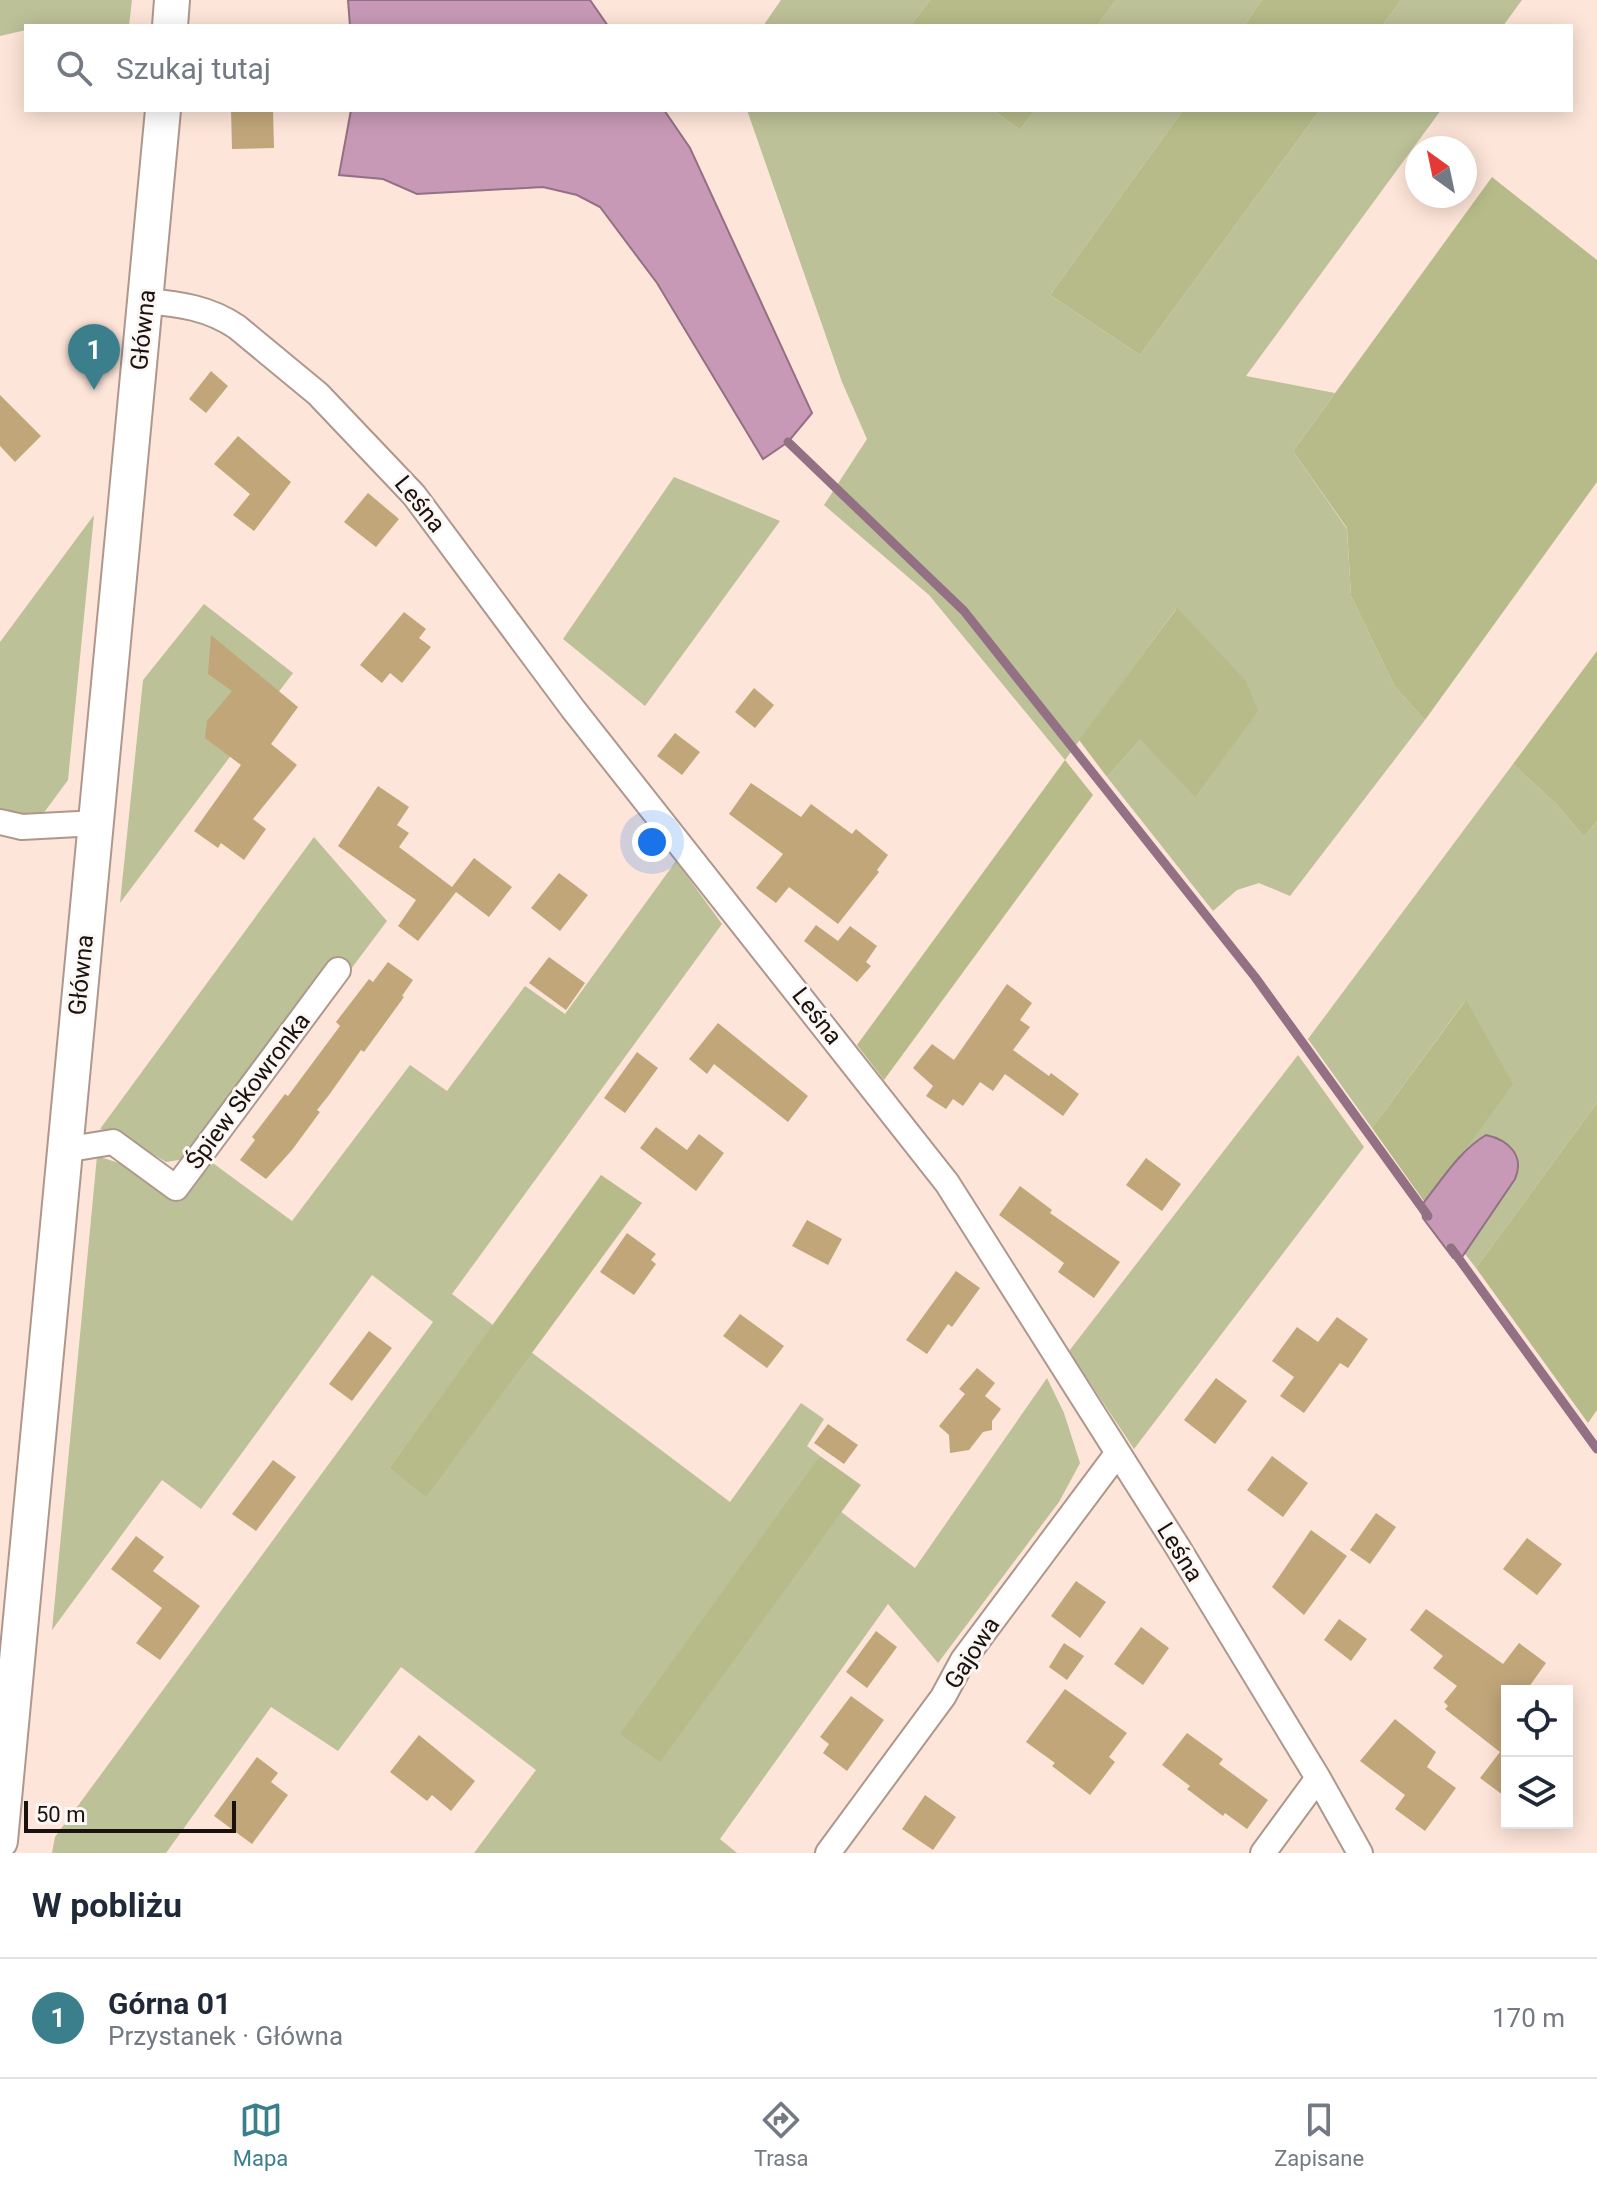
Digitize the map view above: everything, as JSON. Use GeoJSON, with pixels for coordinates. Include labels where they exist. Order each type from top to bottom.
{"type":"FeatureCollection","features":[{"type":"Feature","properties":{"kind":"main road"},"geometry":{"type":"LineString","coordinates":[[170,24],[172,0]]}},
{"type":"Feature","properties":{"kind":"main road","name":"Główna"},"geometry":{"type":"LineString","coordinates":[[0,1841],[163,112]]}},
{"type":"Feature","properties":{"kind":"street","name":"Leśna"},"geometry":{"type":"LineString","coordinates":[[146,301],[199,308],[237,327],[318,394],[414,495],[573,709],[947,1183],[1177,1546],[1360,1853]]}},
{"type":"Feature","properties":{"kind":"street"},"geometry":{"type":"LineString","coordinates":[[0,822],[22,827],[97,823]]}},
{"type":"Feature","properties":{"kind":"street","name":"Śpiew Skowronka"},"geometry":{"type":"LineString","coordinates":[[64,1150],[113,1142],[176,1188],[338,970]]}},
{"type":"Feature","properties":{"kind":"street","name":"Gajowa"},"geometry":{"type":"LineString","coordinates":[[828,1853],[943,1697],[963,1660],[1117,1454]]}},
{"type":"Feature","properties":{"kind":"street"},"geometry":{"type":"LineString","coordinates":[[1263,1853],[1318,1778]]}},
{"type":"Feature","properties":{"kind":"green space"},"geometry":{"type":"Polygon","coordinates":[[[0,0],[132,0],[129,24],[24,24],[24,30],[0,36],[0,0]]]}},
{"type":"Feature","properties":{"kind":"green space"},"geometry":{"type":"Polygon","coordinates":[[[781,0],[930,0],[912,24],[764,24],[781,0]]]}},
{"type":"Feature","properties":{"kind":"green space"},"geometry":{"type":"Polygon","coordinates":[[[930,0],[1116,0],[1098,24],[912,24],[930,0]]]}},
{"type":"Feature","properties":{"kind":"green space"},"geometry":{"type":"Polygon","coordinates":[[[1116,0],[1262,0],[1245,24],[1098,24],[1116,0]]]}},
{"type":"Feature","properties":{"kind":"green space"},"geometry":{"type":"Polygon","coordinates":[[[1262,0],[1401,0],[1383,24],[1245,24],[1262,0]]]}},
{"type":"Feature","properties":{"kind":"green space"},"geometry":{"type":"Polygon","coordinates":[[[1401,0],[1522,0],[1504,24],[1383,24],[1401,0]]]}},
{"type":"Feature","properties":{"kind":"green space"},"geometry":{"type":"Polygon","coordinates":[[[748,112],[996,112],[1020,130],[1034,112],[1182,112],[1050,295],[1140,355],[1319,112],[1440,112],[1422,136],[1405,136],[1405,159],[1246,376],[1335,393],[1293,451],[1347,529],[1351,596],[1395,687],[1425,720],[1290,896],[1259,883],[1237,890],[1213,911],[1107,777],[1140,740],[1195,796],[1176,609],[1065,760],[929,595],[824,505],[867,439],[842,382],[748,112]]]}},
{"type":"Feature","properties":{"kind":"green space"},"geometry":{"type":"Polygon","coordinates":[[[996,112],[1034,112],[1020,130],[996,112]]]}},
{"type":"Feature","properties":{"kind":"green space"},"geometry":{"type":"Polygon","coordinates":[[[1182,112],[1319,112],[1140,355],[1050,295],[1182,112]]]}},
{"type":"Feature","properties":{"kind":"green space"},"geometry":{"type":"Polygon","coordinates":[[[1492,177],[1597,260],[1597,482],[1425,720],[1395,687],[1351,596],[1347,528],[1293,451],[1469,208],[1477,208],[1477,198],[1492,177]]]}},
{"type":"Feature","properties":{"kind":"green space"},"geometry":{"type":"Polygon","coordinates":[[[674,477],[780,521],[645,706],[563,639],[674,477]]]}},
{"type":"Feature","properties":{"kind":"green space"},"geometry":{"type":"Polygon","coordinates":[[[94,515],[68,780],[37,822],[0,808],[0,642],[94,515]]]}},
{"type":"Feature","properties":{"kind":"green space"},"geometry":{"type":"Polygon","coordinates":[[[204,604],[293,673],[120,903],[143,680],[204,604]]]}},
{"type":"Feature","properties":{"kind":"green space"},"geometry":{"type":"Polygon","coordinates":[[[1177,608],[1246,681],[1258,711],[1195,797],[1140,740],[1107,777],[1079,740],[1177,608]]]}},
{"type":"Feature","properties":{"kind":"green space"},"geometry":{"type":"Polygon","coordinates":[[[1597,651],[1597,821],[1584,837],[1557,805],[1513,764],[1597,651]]]}},
{"type":"Feature","properties":{"kind":"green space"},"geometry":{"type":"Polygon","coordinates":[[[1065,760],[1093,795],[884,1080],[857,1045],[1065,760]]]}},
{"type":"Feature","properties":{"kind":"green space"},"geometry":{"type":"Polygon","coordinates":[[[1513,764],[1557,805],[1584,837],[1597,821],[1597,1103],[1476,1268],[1426,1204],[1465,1001],[1372,1128],[1308,1039],[1513,764]]]}},
{"type":"Feature","properties":{"kind":"green space"},"geometry":{"type":"Polygon","coordinates":[[[314,837],[387,921],[351,969],[334,958],[185,1159],[166,1162],[120,1134],[100,1129],[314,837]]]}},
{"type":"Feature","properties":{"kind":"green space"},"geometry":{"type":"Polygon","coordinates":[[[676,861],[722,924],[452,1294],[493,1325],[389,1468],[426,1496],[531,1352],[730,1502],[801,1403],[824,1419],[807,1446],[820,1456],[660,1761],[840,1511],[915,1568],[1047,1378],[1064,1413],[1080,1463],[1059,1502],[938,1663],[888,1604],[720,1839],[737,1853],[474,1853],[536,1770],[401,1667],[338,1751],[271,1707],[166,1853],[52,1853],[55,1837],[433,1322],[372,1275],[201,1509],[162,1480],[52,1630],[97,1156],[119,1163],[178,1202],[210,1161],[292,1221],[410,1065],[447,1091],[525,986],[565,1014],[676,861]]]}},
{"type":"Feature","properties":{"kind":"green space"},"geometry":{"type":"Polygon","coordinates":[[[1466,1000],[1513,1084],[1426,1204],[1372,1128],[1466,1000]]]}},
{"type":"Feature","properties":{"kind":"green space"},"geometry":{"type":"Polygon","coordinates":[[[1298,1055],[1364,1147],[1134,1449],[1069,1351],[1298,1055]]]}},
{"type":"Feature","properties":{"kind":"green space"},"geometry":{"type":"Polygon","coordinates":[[[1597,1103],[1597,1410],[1588,1423],[1476,1268],[1597,1103]]]}},
{"type":"Feature","properties":{"kind":"green space"},"geometry":{"type":"Polygon","coordinates":[[[601,1175],[642,1203],[426,1497],[389,1468],[601,1175]]]}},
{"type":"Feature","properties":{"kind":"green space"},"geometry":{"type":"Polygon","coordinates":[[[820,1456],[861,1485],[660,1762],[620,1734],[820,1456]]]}},
{"type":"Feature","properties":{"kind":"shaded area"},"geometry":{"type":"Polygon","coordinates":[[[348,0],[590,0],[607,24],[350,24],[348,0]]]}},
{"type":"Feature","properties":{"kind":"shaded area"},"geometry":{"type":"Polygon","coordinates":[[[351,112],[665,112],[690,148],[812,413],[788,442],[763,459],[657,283],[600,207],[577,195],[543,187],[417,194],[383,179],[339,175],[351,112]]]}},
{"type":"Feature","properties":{"kind":"shaded area"},"geometry":{"type":"Polygon","coordinates":[[[1486,1135],[1502,1141],[1513,1150],[1518,1171],[1462,1257],[1453,1258],[1423,1218],[1421,1206],[1459,1158],[1486,1135]]]}},
{"type":"Feature","properties":{"kind":"building"},"geometry":{"type":"Polygon","coordinates":[[[231,112],[273,112],[274,148],[232,149],[231,112]]]}},
{"type":"Feature","properties":{"kind":"building"},"geometry":{"type":"Polygon","coordinates":[[[211,371],[228,386],[206,413],[189,399],[211,371]]]}},
{"type":"Feature","properties":{"kind":"building"},"geometry":{"type":"Polygon","coordinates":[[[0,395],[41,436],[15,462],[0,446],[0,395]]]}},
{"type":"Feature","properties":{"kind":"building"},"geometry":{"type":"Polygon","coordinates":[[[238,436],[291,482],[254,531],[233,515],[250,494],[214,464],[238,436]]]}},
{"type":"Feature","properties":{"kind":"building"},"geometry":{"type":"Polygon","coordinates":[[[368,493],[399,519],[376,547],[344,522],[368,493]]]}},
{"type":"Feature","properties":{"kind":"building"},"geometry":{"type":"Polygon","coordinates":[[[404,612],[426,629],[419,638],[431,647],[402,683],[390,673],[382,683],[360,665],[404,612]]]}},
{"type":"Feature","properties":{"kind":"building"},"geometry":{"type":"Polygon","coordinates":[[[211,635],[298,707],[271,744],[297,765],[253,819],[266,829],[244,860],[221,843],[218,848],[194,831],[241,765],[205,738],[207,721],[232,691],[208,674],[211,635]]]}},
{"type":"Feature","properties":{"kind":"building"},"geometry":{"type":"Polygon","coordinates":[[[754,688],[774,705],[755,728],[735,712],[754,688]]]}},
{"type":"Feature","properties":{"kind":"building"},"geometry":{"type":"Polygon","coordinates":[[[675,733],[700,752],[682,775],[657,756],[675,733]]]}},
{"type":"Feature","properties":{"kind":"building"},"geometry":{"type":"Polygon","coordinates":[[[751,783],[801,817],[811,804],[852,834],[856,829],[888,855],[877,870],[879,872],[838,924],[789,887],[776,903],[756,888],[783,854],[729,814],[751,783]]]}},
{"type":"Feature","properties":{"kind":"building"},"geometry":{"type":"Polygon","coordinates":[[[378,786],[409,807],[397,825],[409,833],[399,847],[452,887],[474,858],[512,887],[489,917],[456,892],[418,941],[398,926],[416,900],[338,846],[378,786]]]}},
{"type":"Feature","properties":{"kind":"building"},"geometry":{"type":"Polygon","coordinates":[[[559,873],[588,895],[560,931],[531,908],[559,873]]]}},
{"type":"Feature","properties":{"kind":"building"},"geometry":{"type":"Polygon","coordinates":[[[816,925],[838,941],[850,926],[877,946],[866,962],[871,966],[857,982],[804,941],[816,925]]]}},
{"type":"Feature","properties":{"kind":"building"},"geometry":{"type":"Polygon","coordinates":[[[549,957],[585,983],[566,1010],[529,983],[549,957]]]}},
{"type":"Feature","properties":{"kind":"building"},"geometry":{"type":"Polygon","coordinates":[[[388,962],[413,980],[404,997],[317,1110],[320,1112],[292,1150],[266,1179],[240,1160],[255,1140],[252,1137],[285,1094],[288,1096],[340,1026],[336,1022],[369,979],[373,982],[388,962]]]}},
{"type":"Feature","properties":{"kind":"building"},"geometry":{"type":"Polygon","coordinates":[[[1007,984],[1032,1003],[1020,1020],[1030,1027],[1013,1050],[1079,1094],[1063,1116],[1005,1074],[993,1091],[980,1082],[963,1106],[953,1099],[946,1109],[926,1096],[933,1086],[913,1068],[932,1044],[954,1060],[1007,984]]]}},
{"type":"Feature","properties":{"kind":"building"},"geometry":{"type":"Polygon","coordinates":[[[718,1023],[808,1096],[788,1122],[714,1064],[707,1074],[689,1059],[718,1023]]]}},
{"type":"Feature","properties":{"kind":"building"},"geometry":{"type":"Polygon","coordinates":[[[637,1052],[658,1068],[625,1113],[604,1098],[637,1052]]]}},
{"type":"Feature","properties":{"kind":"building"},"geometry":{"type":"Polygon","coordinates":[[[656,1127],[687,1150],[699,1134],[724,1153],[696,1191],[640,1148],[656,1127]]]}},
{"type":"Feature","properties":{"kind":"building"},"geometry":{"type":"Polygon","coordinates":[[[1146,1158],[1181,1184],[1162,1211],[1126,1185],[1146,1158]]]}},
{"type":"Feature","properties":{"kind":"building"},"geometry":{"type":"Polygon","coordinates":[[[1020,1186],[1052,1210],[1050,1213],[1120,1262],[1094,1298],[1058,1272],[1064,1263],[999,1215],[1020,1186]]]}},
{"type":"Feature","properties":{"kind":"building"},"geometry":{"type":"Polygon","coordinates":[[[807,1220],[842,1239],[828,1265],[792,1246],[807,1220]]]}},
{"type":"Feature","properties":{"kind":"building"},"geometry":{"type":"Polygon","coordinates":[[[627,1233],[656,1254],[651,1260],[656,1264],[634,1295],[600,1272],[627,1233]]]}},
{"type":"Feature","properties":{"kind":"building"},"geometry":{"type":"Polygon","coordinates":[[[956,1271],[980,1288],[952,1327],[948,1324],[927,1354],[906,1340],[956,1271]]]}},
{"type":"Feature","properties":{"kind":"building"},"geometry":{"type":"Polygon","coordinates":[[[740,1314],[784,1346],[767,1368],[723,1336],[740,1314]]]}},
{"type":"Feature","properties":{"kind":"building"},"geometry":{"type":"Polygon","coordinates":[[[1337,1317],[1368,1339],[1348,1368],[1340,1363],[1304,1413],[1280,1396],[1294,1377],[1272,1361],[1297,1327],[1318,1342],[1337,1317]]]}},
{"type":"Feature","properties":{"kind":"building"},"geometry":{"type":"Polygon","coordinates":[[[369,1331],[392,1348],[352,1401],[329,1384],[369,1331]]]}},
{"type":"Feature","properties":{"kind":"building"},"geometry":{"type":"Polygon","coordinates":[[[977,1368],[995,1383],[985,1396],[1001,1409],[992,1421],[992,1430],[983,1432],[969,1450],[950,1453],[949,1435],[939,1426],[965,1394],[959,1389],[977,1368]]]}},
{"type":"Feature","properties":{"kind":"building"},"geometry":{"type":"Polygon","coordinates":[[[1216,1378],[1247,1401],[1215,1444],[1184,1420],[1216,1378]]]}},
{"type":"Feature","properties":{"kind":"building"},"geometry":{"type":"Polygon","coordinates":[[[828,1424],[858,1445],[844,1464],[814,1443],[828,1424]]]}},
{"type":"Feature","properties":{"kind":"building"},"geometry":{"type":"Polygon","coordinates":[[[1272,1456],[1308,1483],[1283,1517],[1247,1490],[1272,1456]]]}},
{"type":"Feature","properties":{"kind":"building"},"geometry":{"type":"Polygon","coordinates":[[[273,1460],[296,1477],[256,1531],[232,1514],[273,1460]]]}},
{"type":"Feature","properties":{"kind":"building"},"geometry":{"type":"Polygon","coordinates":[[[1376,1513],[1396,1527],[1370,1564],[1350,1550],[1376,1513]]]}},
{"type":"Feature","properties":{"kind":"building"},"geometry":{"type":"Polygon","coordinates":[[[1311,1530],[1347,1556],[1304,1615],[1272,1587],[1311,1530]]]}},
{"type":"Feature","properties":{"kind":"building"},"geometry":{"type":"Polygon","coordinates":[[[136,1536],[164,1557],[153,1571],[200,1606],[160,1660],[136,1643],[162,1608],[111,1569],[136,1536]]]}},
{"type":"Feature","properties":{"kind":"building"},"geometry":{"type":"Polygon","coordinates":[[[1527,1538],[1562,1564],[1537,1595],[1503,1569],[1527,1538]]]}},
{"type":"Feature","properties":{"kind":"building"},"geometry":{"type":"Polygon","coordinates":[[[1076,1581],[1106,1602],[1080,1638],[1051,1616],[1076,1581]]]}},
{"type":"Feature","properties":{"kind":"building"},"geometry":{"type":"Polygon","coordinates":[[[1426,1609],[1503,1664],[1519,1643],[1546,1663],[1530,1685],[1501,1685],[1501,1794],[1480,1778],[1500,1752],[1445,1709],[1448,1706],[1444,1702],[1457,1686],[1433,1668],[1443,1656],[1410,1630],[1426,1609]]]}},
{"type":"Feature","properties":{"kind":"building"},"geometry":{"type":"Polygon","coordinates":[[[1339,1619],[1367,1639],[1351,1661],[1324,1640],[1339,1619]]]}},
{"type":"Feature","properties":{"kind":"building"},"geometry":{"type":"Polygon","coordinates":[[[1141,1627],[1169,1648],[1143,1685],[1114,1664],[1141,1627]]]}},
{"type":"Feature","properties":{"kind":"building"},"geometry":{"type":"Polygon","coordinates":[[[876,1631],[897,1647],[867,1688],[846,1672],[876,1631]]]}},
{"type":"Feature","properties":{"kind":"building"},"geometry":{"type":"Polygon","coordinates":[[[1064,1643],[1084,1656],[1067,1680],[1049,1667],[1064,1643]]]}},
{"type":"Feature","properties":{"kind":"building"},"geometry":{"type":"Polygon","coordinates":[[[1065,1689],[1127,1733],[1109,1757],[1115,1762],[1090,1795],[1026,1742],[1065,1689]]]}},
{"type":"Feature","properties":{"kind":"building"},"geometry":{"type":"Polygon","coordinates":[[[851,1696],[884,1720],[847,1771],[823,1753],[829,1744],[820,1737],[851,1696]]]}},
{"type":"Feature","properties":{"kind":"building"},"geometry":{"type":"Polygon","coordinates":[[[1395,1719],[1436,1752],[1427,1767],[1456,1788],[1425,1831],[1395,1809],[1405,1795],[1360,1761],[1395,1719]]]}},
{"type":"Feature","properties":{"kind":"building"},"geometry":{"type":"Polygon","coordinates":[[[1187,1733],[1223,1759],[1219,1764],[1268,1800],[1247,1829],[1225,1813],[1223,1816],[1187,1789],[1190,1786],[1162,1765],[1187,1733]]]}},
{"type":"Feature","properties":{"kind":"building"},"geometry":{"type":"Polygon","coordinates":[[[419,1735],[475,1781],[451,1811],[432,1795],[427,1801],[390,1772],[419,1735]]]}},
{"type":"Feature","properties":{"kind":"building"},"geometry":{"type":"Polygon","coordinates":[[[257,1757],[278,1773],[271,1782],[288,1795],[252,1844],[214,1816],[257,1757]]]}},
{"type":"Feature","properties":{"kind":"building"},"geometry":{"type":"Polygon","coordinates":[[[925,1795],[956,1817],[933,1850],[902,1829],[925,1795]]]}},
{"type":"Feature","properties":{"kind":"waterway"},"geometry":{"type":"LineString","coordinates":[[788,442],[964,611],[1255,977],[1428,1216]]}},
{"type":"Feature","properties":{"kind":"waterway"},"geometry":{"type":"LineString","coordinates":[[1451,1248],[1597,1449]]}},
{"type":"Feature","properties":{"kind":"place","name":"Górna 01"},"geometry":{"type":"Point","coordinates":[94,390]}}]}
